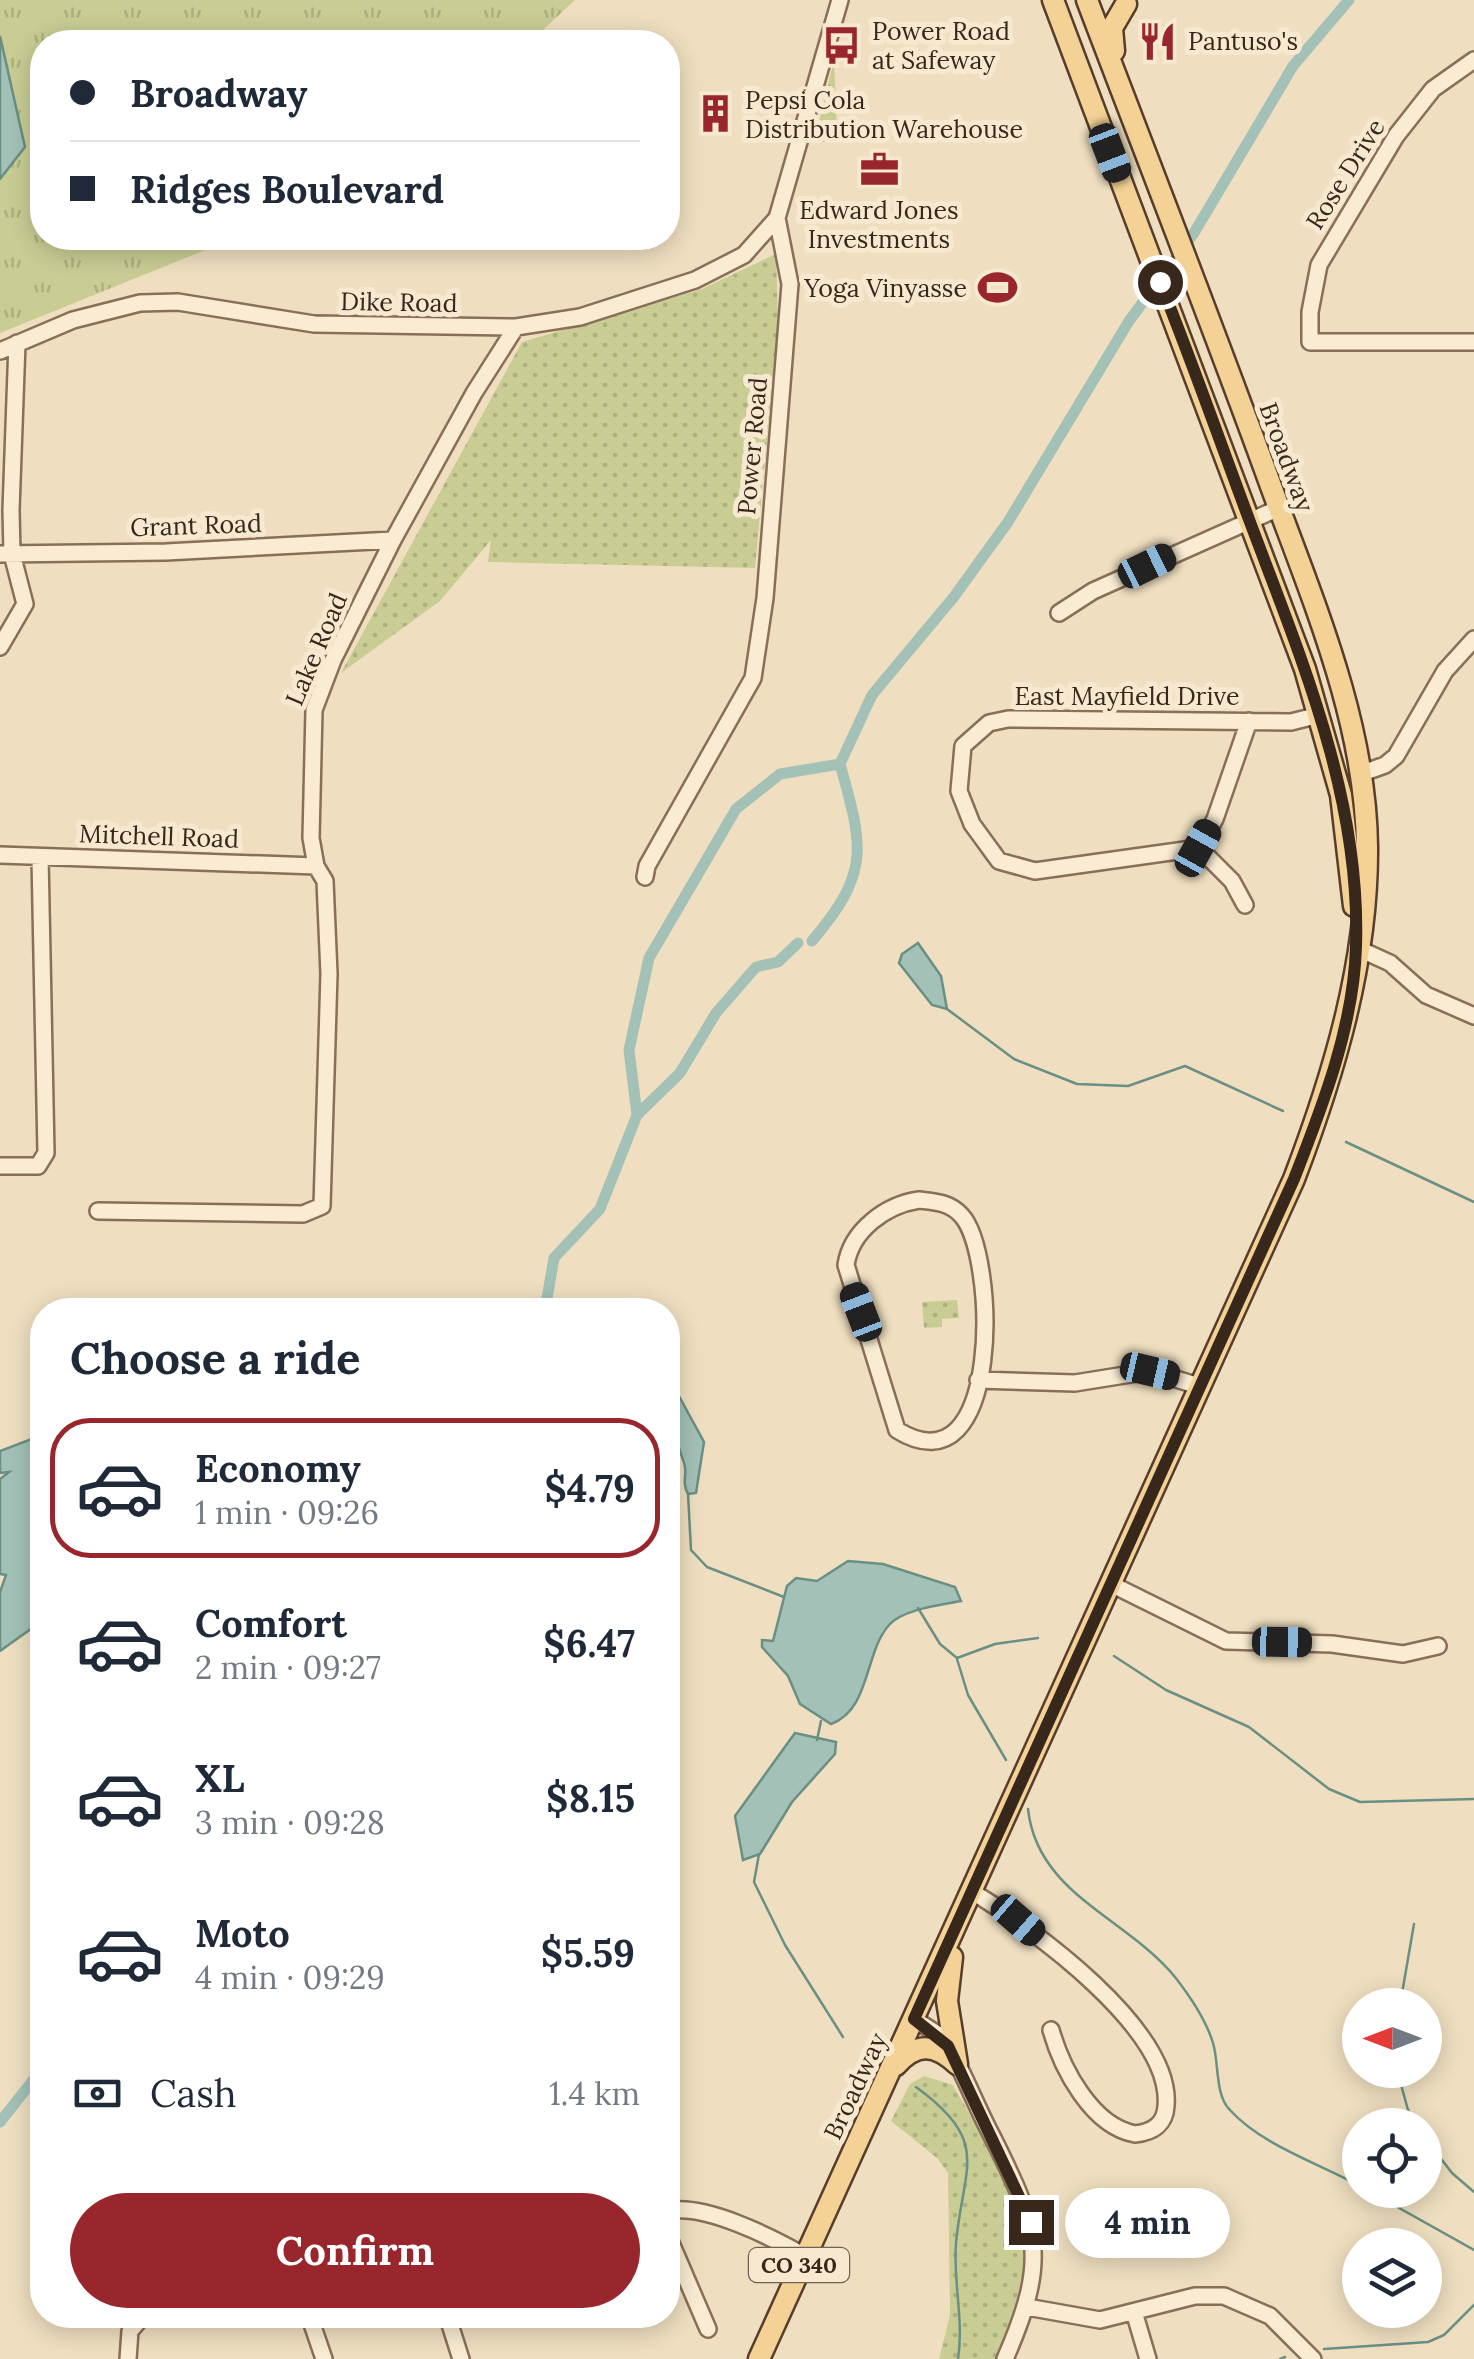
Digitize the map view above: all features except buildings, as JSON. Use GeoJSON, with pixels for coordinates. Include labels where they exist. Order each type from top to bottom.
{"type":"FeatureCollection","features":[{"type":"Feature","properties":{"kind":"main road","name":"Broadway"},"geometry":{"type":"LineString","coordinates":[[759,2359],[1202,1386],[1318,1116],[1341,1036],[1356,948],[1367,863],[1360,774],[1314,604],[1086,0]]}},
{"type":"Feature","properties":{"kind":"main road"},"geometry":{"type":"LineString","coordinates":[[1096,0],[1107,6],[1132,2]]}},
{"type":"Feature","properties":{"kind":"main road"},"geometry":{"type":"LineString","coordinates":[[1132,2],[1116,14],[1111,35],[1132,121]]}},
{"type":"Feature","properties":{"kind":"main road","name":"Broadway"},"geometry":{"type":"LineString","coordinates":[[1054,3],[1250,520],[1319,714],[1348,830],[1356,948]]}},
{"type":"Feature","properties":{"kind":"main road"},"geometry":{"type":"LineString","coordinates":[[1054,3],[1070,6],[1080,14],[1132,121]]}},
{"type":"Feature","properties":{"kind":"main road"},"geometry":{"type":"LineString","coordinates":[[1314,604],[1330,680],[1328,700],[1319,714]]}},
{"type":"Feature","properties":{"kind":"main road"},"geometry":{"type":"LineString","coordinates":[[958,2064],[947,1988],[963,1916]]}},
{"type":"Feature","properties":{"kind":"main road"},"geometry":{"type":"LineString","coordinates":[[886,2078],[905,2055],[918,2048],[938,2049],[958,2064]]}},
{"type":"Feature","properties":{"kind":"street","name":"Power Road"},"geometry":{"type":"LineString","coordinates":[[645,877],[646,866],[753,678],[765,598],[789,300],[787,256],[777,218],[840,0]]}},
{"type":"Feature","properties":{"kind":"street","name":"Rose Drive"},"geometry":{"type":"LineString","coordinates":[[1474,60],[1433,89],[1396,136],[1319,265],[1310,312],[1310,342],[1474,342]]}},
{"type":"Feature","properties":{"kind":"street","name":"Dike Road"},"geometry":{"type":"LineString","coordinates":[[0,350],[98,312],[159,302],[314,324],[516,327],[580,317],[696,280],[744,254],[777,218]]}},
{"type":"Feature","properties":{"kind":"street","name":"Lake Road"},"geometry":{"type":"LineString","coordinates":[[98,1211],[304,1214],[322,1206],[329,974],[325,881],[316,866],[311,838],[314,710],[333,660],[393,540],[474,393],[516,327]]}},
{"type":"Feature","properties":{"kind":"street"},"geometry":{"type":"LineString","coordinates":[[0,648],[25,604],[6,554],[17,343]]}},
{"type":"Feature","properties":{"kind":"street"},"geometry":{"type":"LineString","coordinates":[[1059,613],[1093,591],[1279,508]]}},
{"type":"Feature","properties":{"kind":"street","name":"Grant Road"},"geometry":{"type":"LineString","coordinates":[[6,554],[393,540]]}},
{"type":"Feature","properties":{"kind":"street"},"geometry":{"type":"LineString","coordinates":[[1360,774],[1386,765],[1396,756],[1444,670],[1474,639]]}},
{"type":"Feature","properties":{"kind":"street","name":"East Mayfield Drive"},"geometry":{"type":"LineString","coordinates":[[1198,848],[1035,870],[1016,868],[987,850],[959,791],[959,764],[972,733],[988,722],[1008,720],[1291,722],[1319,714]]}},
{"type":"Feature","properties":{"kind":"street"},"geometry":{"type":"LineString","coordinates":[[1245,905],[1232,881],[1198,848],[1220,805],[1249,722]]}},
{"type":"Feature","properties":{"kind":"street","name":"Mitchell Road"},"geometry":{"type":"LineString","coordinates":[[0,854],[316,866]]}},
{"type":"Feature","properties":{"kind":"street"},"geometry":{"type":"LineString","coordinates":[[0,1166],[38,1166],[46,1153],[40,856]]}},
{"type":"Feature","properties":{"kind":"street"},"geometry":{"type":"LineString","coordinates":[[1356,948],[1390,963],[1426,996],[1474,1016]]}},
{"type":"Feature","properties":{"kind":"street"},"geometry":{"type":"LineString","coordinates":[[918,1200],[943,1203],[964,1218],[976,1241],[985,1296],[978,1380],[970,1414],[959,1432],[944,1441],[917,1442],[896,1430],[846,1266],[848,1248],[894,1206],[918,1200]]}},
{"type":"Feature","properties":{"kind":"street"},"geometry":{"type":"LineString","coordinates":[[978,1380],[1014,1384],[1075,1382],[1150,1371],[1202,1386]]}},
{"type":"Feature","properties":{"kind":"street"},"geometry":{"type":"LineString","coordinates":[[1111,1584],[1226,1641],[1332,1644],[1403,1654],[1438,1646]]}},
{"type":"Feature","properties":{"kind":"street"},"geometry":{"type":"LineString","coordinates":[[973,1892],[1018,1920],[1120,2011],[1152,2055],[1164,2080],[1166,2114],[1158,2126],[1136,2134],[1102,2118],[1067,2070],[1051,2030]]}},
{"type":"Feature","properties":{"kind":"street"},"geometry":{"type":"LineString","coordinates":[[914,2019],[939,2035],[958,2064],[1031,2222],[1035,2259],[1028,2307],[1005,2359]]}},
{"type":"Feature","properties":{"kind":"street"},"geometry":{"type":"LineString","coordinates":[[680,2210],[746,2227],[804,2255]]}},
{"type":"Feature","properties":{"kind":"street"},"geometry":{"type":"LineString","coordinates":[[680,2264],[708,2329]]}},
{"type":"Feature","properties":{"kind":"street"},"geometry":{"type":"LineString","coordinates":[[1028,2307],[1085,2320],[1135,2315],[1195,2296],[1224,2296],[1270,2316],[1313,2359]]}},
{"type":"Feature","properties":{"kind":"street"},"geometry":{"type":"LineString","coordinates":[[1135,2315],[1148,2359]]}},
{"type":"Feature","properties":{"kind":"street"},"geometry":{"type":"LineString","coordinates":[[128,2359],[133,2328]]}},
{"type":"Feature","properties":{"kind":"street"},"geometry":{"type":"LineString","coordinates":[[313,2328],[324,2359]]}},
{"type":"Feature","properties":{"kind":"street"},"geometry":{"type":"LineString","coordinates":[[451,2328],[462,2359]]}},
{"type":"Feature","properties":{"kind":"green space"},"geometry":{"type":"Polygon","coordinates":[[[0,0],[575,0],[543,30],[30,30],[30,250],[205,250],[0,333],[0,179],[25,146],[0,36],[0,0]]]}},
{"type":"Feature","properties":{"kind":"green space"},"geometry":{"type":"Polygon","coordinates":[[[834,60],[837,131],[830,141],[814,142],[834,60]]]}},
{"type":"Feature","properties":{"kind":"green space"},"geometry":{"type":"Polygon","coordinates":[[[776,254],[778,321],[755,568],[488,562],[491,540],[440,601],[341,673],[522,342],[702,289],[776,254]]]}},
{"type":"Feature","properties":{"kind":"green space"},"geometry":{"type":"Polygon","coordinates":[[[957,1300],[959,1318],[942,1319],[942,1327],[924,1328],[922,1302],[957,1300]]]}},
{"type":"Feature","properties":{"kind":"green space"},"geometry":{"type":"Polygon","coordinates":[[[924,2076],[953,2085],[1002,2174],[1019,2221],[1023,2245],[1021,2282],[995,2359],[939,2359],[950,2315],[948,2173],[937,2158],[891,2121],[910,2084],[924,2076]]]}},
{"type":"Feature","properties":{"kind":"water"},"geometry":{"type":"Polygon","coordinates":[[[0,36],[25,147],[0,179],[0,36]]]}},
{"type":"Feature","properties":{"kind":"water"},"geometry":{"type":"Polygon","coordinates":[[[918,943],[941,976],[947,1009],[932,1005],[899,963],[902,954],[918,943]]]}},
{"type":"Feature","properties":{"kind":"water"},"geometry":{"type":"Polygon","coordinates":[[[680,1398],[704,1442],[696,1493],[688,1494],[680,1452],[680,1398]]]}},
{"type":"Feature","properties":{"kind":"water"},"geometry":{"type":"Polygon","coordinates":[[[30,1440],[30,1630],[0,1651],[0,1592],[6,1575],[0,1574],[0,1479],[9,1472],[0,1473],[0,1451],[30,1440]]]}},
{"type":"Feature","properties":{"kind":"water"},"geometry":{"type":"Polygon","coordinates":[[[848,1561],[883,1564],[955,1587],[961,1601],[913,1611],[889,1625],[853,1706],[831,1724],[800,1704],[788,1676],[762,1647],[762,1640],[773,1641],[787,1586],[796,1578],[817,1581],[848,1561]]]}},
{"type":"Feature","properties":{"kind":"water"},"geometry":{"type":"Polygon","coordinates":[[[795,1733],[836,1742],[835,1754],[792,1802],[760,1854],[743,1860],[735,1816],[795,1733]]]}},
{"type":"Feature","properties":{"kind":"waterway"},"geometry":{"type":"LineString","coordinates":[[812,941],[831,917],[853,877],[857,838],[840,764],[872,695],[953,598],[1008,522],[1129,321],[1194,233],[1293,66],[1349,0]]}},
{"type":"Feature","properties":{"kind":"waterway"},"geometry":{"type":"LineString","coordinates":[[547,1298],[554,1258],[600,1209],[637,1115],[629,1050],[649,958],[736,809],[780,774],[840,764]]}},
{"type":"Feature","properties":{"kind":"waterway"},"geometry":{"type":"LineString","coordinates":[[637,1115],[680,1073],[716,1013],[756,967],[778,962],[798,943]]}},
{"type":"Feature","properties":{"kind":"waterway"},"geometry":{"type":"LineString","coordinates":[[947,1009],[1014,1059],[1077,1084],[1128,1086],[1185,1066],[1283,1111]]}},
{"type":"Feature","properties":{"kind":"waterway"},"geometry":{"type":"LineString","coordinates":[[1346,1142],[1474,1202]]}},
{"type":"Feature","properties":{"kind":"waterway"},"geometry":{"type":"LineString","coordinates":[[688,1494],[691,1550],[707,1567],[784,1597]]}},
{"type":"Feature","properties":{"kind":"waterway"},"geometry":{"type":"LineString","coordinates":[[918,1608],[940,1644],[957,1658],[995,1644],[1038,1638]]}},
{"type":"Feature","properties":{"kind":"waterway"},"geometry":{"type":"LineString","coordinates":[[1114,1656],[1166,1690],[1249,1727],[1329,1789],[1360,1802],[1474,1799]]}},
{"type":"Feature","properties":{"kind":"waterway"},"geometry":{"type":"LineString","coordinates":[[957,1659],[968,1695],[1006,1760]]}},
{"type":"Feature","properties":{"kind":"waterway"},"geometry":{"type":"LineString","coordinates":[[817,1740],[821,1721]]}},
{"type":"Feature","properties":{"kind":"waterway"},"geometry":{"type":"LineString","coordinates":[[1028,1809],[1035,1838],[1048,1863],[1087,1903],[1155,1956],[1191,2000],[1213,2043],[1219,2087],[1229,2109],[1273,2143],[1342,2177]]}},
{"type":"Feature","properties":{"kind":"waterway"},"geometry":{"type":"LineString","coordinates":[[759,1854],[754,1882],[785,1945],[843,2037]]}},
{"type":"Feature","properties":{"kind":"waterway"},"geometry":{"type":"LineString","coordinates":[[1403,1988],[1414,1924]]}},
{"type":"Feature","properties":{"kind":"waterway"},"geometry":{"type":"LineString","coordinates":[[0,2122],[30,2084]]}},
{"type":"Feature","properties":{"kind":"waterway"},"geometry":{"type":"LineString","coordinates":[[916,2087],[955,2124],[967,2157],[956,2243],[958,2359]]}},
{"type":"Feature","properties":{"kind":"waterway"},"geometry":{"type":"LineString","coordinates":[[1402,2088],[1407,2108]]}},
{"type":"Feature","properties":{"kind":"waterway"},"geometry":{"type":"LineString","coordinates":[[1442,2160],[1474,2192]]}},
{"type":"Feature","properties":{"kind":"waterway"},"geometry":{"type":"LineString","coordinates":[[1399,2208],[1474,2250]]}},
{"type":"Feature","properties":{"kind":"waterway"},"geometry":{"type":"LineString","coordinates":[[1324,2349],[1428,2342],[1444,2335],[1474,2305]]}},
{"type":"Feature","properties":{"kind":"waterway"},"geometry":{"type":"LineString","coordinates":[[1280,2359],[1285,2357]]}},
{"type":"Feature","properties":{"kind":"place","name":"Pantuso's"},"geometry":{"type":"Point","coordinates":[1158,41]}},
{"type":"Feature","properties":{"kind":"place","name":"Power Road at Safeway"},"geometry":{"type":"Point","coordinates":[842,45]}},
{"type":"Feature","properties":{"kind":"place","name":"Pepsi Cola Distribution Warehouse"},"geometry":{"type":"Point","coordinates":[715,114]}},
{"type":"Feature","properties":{"kind":"place","name":"Edward Jones Investments"},"geometry":{"type":"Point","coordinates":[879,169]}},
{"type":"Feature","properties":{"kind":"place","name":"Yoga Vinyasse"},"geometry":{"type":"Point","coordinates":[997,288]}},
{"type":"Feature","properties":{"kind":"route"},"geometry":{"type":"LineString","coordinates":[[1031,2222],[948,2046],[939,2035],[914,2019],[1294,1179],[1332,1074],[1356,948],[1348,830],[1326,737],[1160,282]]}}]}
